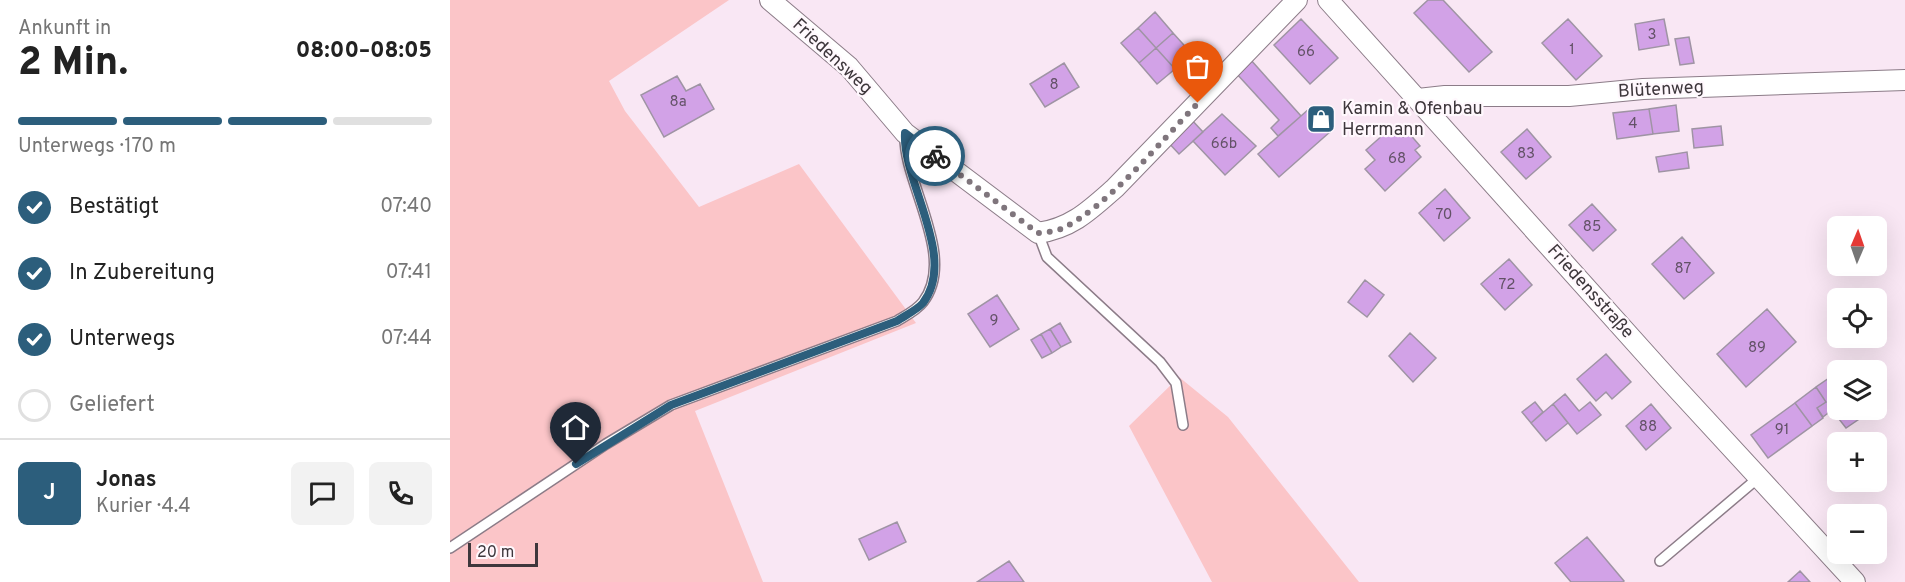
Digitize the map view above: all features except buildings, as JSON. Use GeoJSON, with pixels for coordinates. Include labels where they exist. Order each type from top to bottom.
{"type":"FeatureCollection","features":[{"type":"Feature","properties":{"kind":"street","name":"Friedensweg"},"geometry":{"type":"LineString","coordinates":[[770,0],[849,67],[905,133],[1038,233]]}},
{"type":"Feature","properties":{"kind":"street"},"geometry":{"type":"LineString","coordinates":[[1038,233],[1059,230],[1086,214],[1115,188],[1297,0]]}},
{"type":"Feature","properties":{"kind":"street","name":"Friedensstraße"},"geometry":{"type":"LineString","coordinates":[[1328,0],[1758,478],[1855,582]]}},
{"type":"Feature","properties":{"kind":"street","name":"Blütenweg"},"geometry":{"type":"LineString","coordinates":[[1418,99],[1445,96],[1569,96],[1643,89],[1905,80]]}},
{"type":"Feature","properties":{"kind":"lane"},"geometry":{"type":"LineString","coordinates":[[450,548],[606,444],[671,405],[897,321],[922,304],[932,285],[934,264],[918,192],[904,145],[905,133]]}},
{"type":"Feature","properties":{"kind":"lane"},"geometry":{"type":"LineString","coordinates":[[1038,233],[1047,257],[1160,362],[1176,383],[1183,425]]}},
{"type":"Feature","properties":{"kind":"lane"},"geometry":{"type":"LineString","coordinates":[[1660,561],[1758,478]]}},
{"type":"Feature","properties":{"kind":"shaded area"},"geometry":{"type":"Polygon","coordinates":[[[450,0],[729,0],[609,81],[625,111],[699,207],[799,164],[916,323],[695,411],[763,582],[450,582],[450,0]]]}},
{"type":"Feature","properties":{"kind":"shaded area"},"geometry":{"type":"Polygon","coordinates":[[[1179,377],[1228,417],[1359,582],[1212,582],[1129,426],[1179,377]]]}},
{"type":"Feature","properties":{"kind":"way so far"},"geometry":{"type":"LineString","coordinates":[[935,156],[1038,233],[1059,230],[1086,214],[1115,188],[1198,103]]}},
{"type":"Feature","properties":{"kind":"place","name":"Kamin & Ofenbau Herrmann"},"geometry":{"type":"Point","coordinates":[1321,119]}},
{"type":"Feature","properties":{"kind":"route"},"geometry":{"type":"LineString","coordinates":[[576,464],[671,405],[897,321],[922,304],[932,285],[934,264],[930,238],[904,145],[905,133],[935,156]]}}]}
